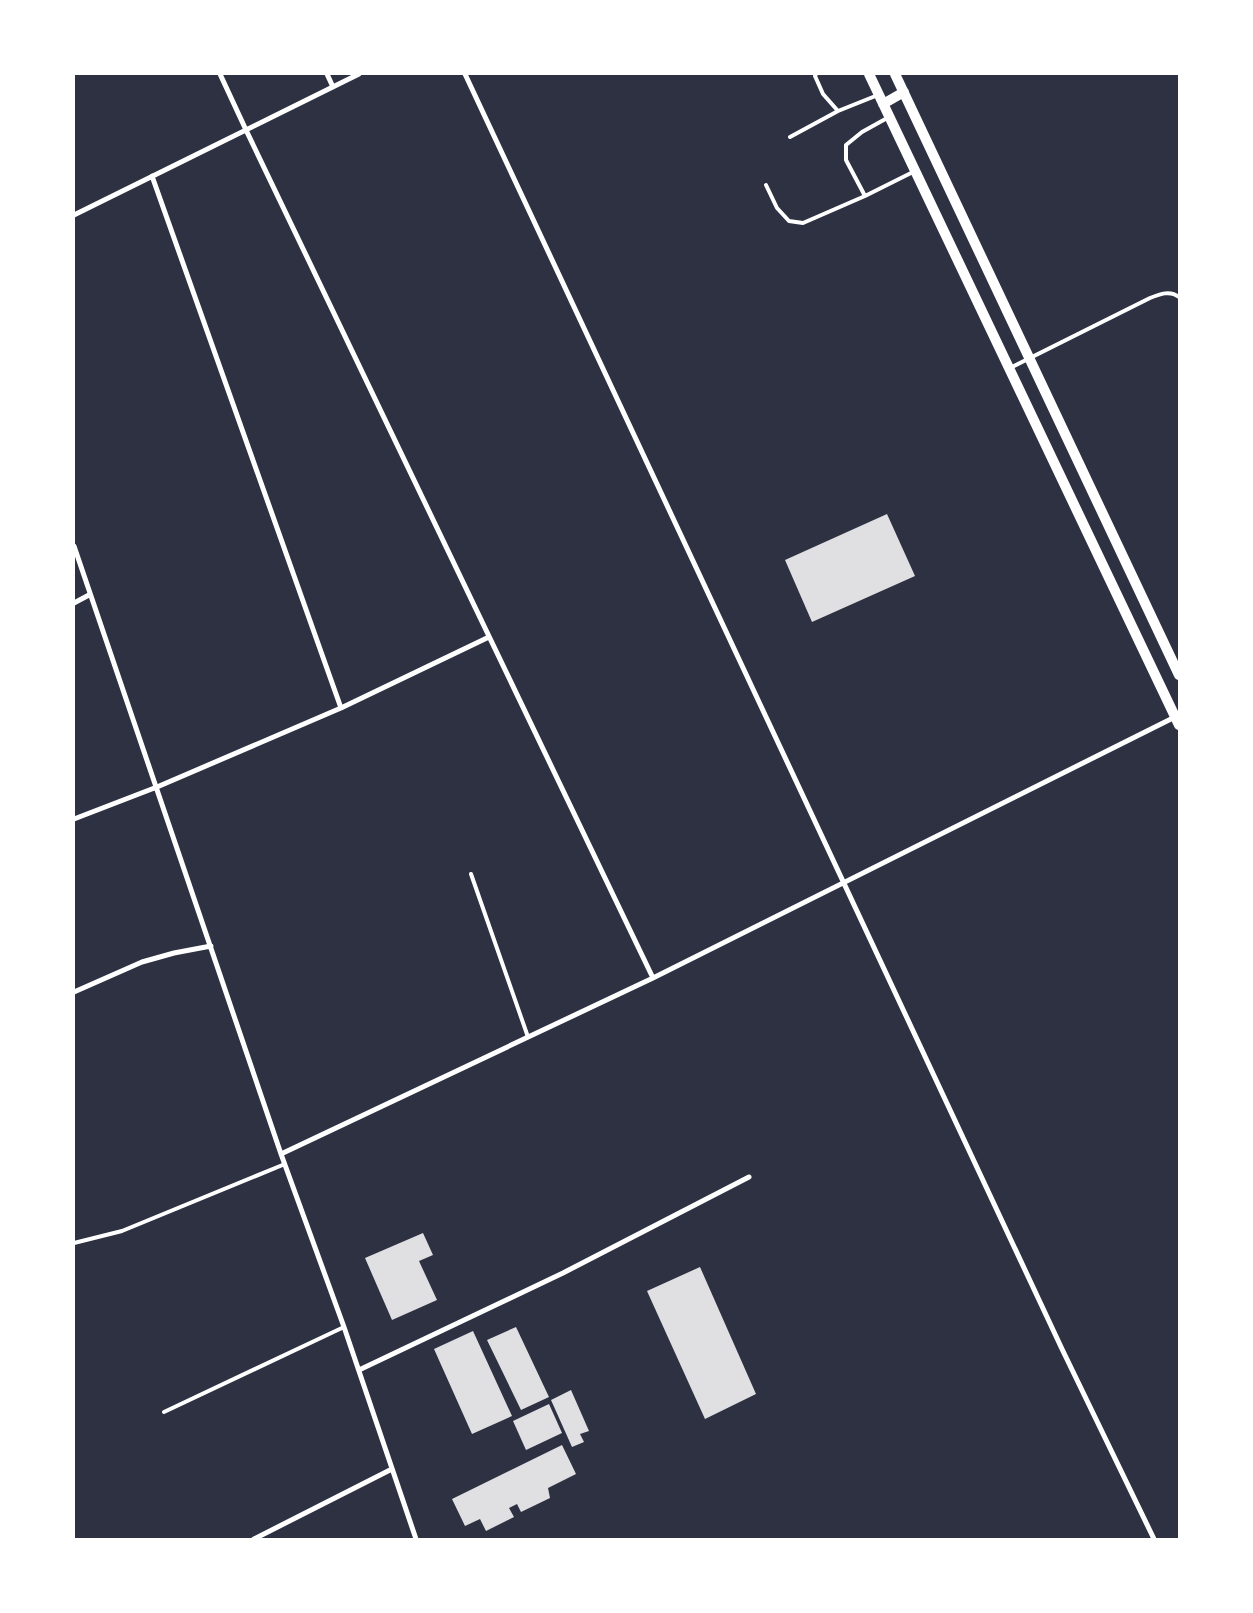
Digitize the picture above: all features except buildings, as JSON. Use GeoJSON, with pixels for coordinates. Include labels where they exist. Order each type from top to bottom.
{"type":"FeatureCollection","features":[{"type":"Feature","properties":{"kind":"main road"},"geometry":{"type":"LineString","coordinates":[[868,74],[1178,719]]}},
{"type":"Feature","properties":{"kind":"main road"},"geometry":{"type":"LineString","coordinates":[[895,74],[1179,675]]}},
{"type":"Feature","properties":{"kind":"main road"},"geometry":{"type":"LineString","coordinates":[[881,99],[904,92]]}},
{"type":"Feature","properties":{"kind":"street"},"geometry":{"type":"LineString","coordinates":[[220,74],[653,978]]}},
{"type":"Feature","properties":{"kind":"street"},"geometry":{"type":"LineString","coordinates":[[327,74],[333,86]]}},
{"type":"Feature","properties":{"kind":"street"},"geometry":{"type":"LineString","coordinates":[[74,215],[360,74]]}},
{"type":"Feature","properties":{"kind":"street"},"geometry":{"type":"LineString","coordinates":[[466,74],[1062,1349],[1154,1539]]}},
{"type":"Feature","properties":{"kind":"street"},"geometry":{"type":"LineString","coordinates":[[152,176],[341,708]]}},
{"type":"Feature","properties":{"kind":"street"},"geometry":{"type":"LineString","coordinates":[[74,546],[89,595],[157,787],[281,1154],[344,1327],[416,1539]]}},
{"type":"Feature","properties":{"kind":"street"},"geometry":{"type":"LineString","coordinates":[[74,603],[89,595]]}},
{"type":"Feature","properties":{"kind":"street"},"geometry":{"type":"LineString","coordinates":[[74,819],[157,787],[341,708],[489,637]]}},
{"type":"Feature","properties":{"kind":"street"},"geometry":{"type":"LineString","coordinates":[[281,1154],[653,978],[844,882],[1178,719]]}},
{"type":"Feature","properties":{"kind":"street"},"geometry":{"type":"LineString","coordinates":[[74,992],[142,962],[174,952],[210,946]]}},
{"type":"Feature","properties":{"kind":"street"},"geometry":{"type":"LineString","coordinates":[[358,1370],[563,1273],[748,1177]]}},
{"type":"Feature","properties":{"kind":"street"},"geometry":{"type":"LineString","coordinates":[[254,1539],[392,1469]]}},
{"type":"Feature","properties":{"kind":"lane"},"geometry":{"type":"LineString","coordinates":[[816,74],[815,76],[823,94],[838,111]]}},
{"type":"Feature","properties":{"kind":"lane"},"geometry":{"type":"LineString","coordinates":[[790,137],[838,111],[881,99]]}},
{"type":"Feature","properties":{"kind":"lane"},"geometry":{"type":"LineString","coordinates":[[865,196],[846,160],[846,145],[862,132],[889,117]]}},
{"type":"Feature","properties":{"kind":"lane"},"geometry":{"type":"LineString","coordinates":[[766,185],[778,208],[789,221],[803,223],[865,196],[915,171]]}},
{"type":"Feature","properties":{"kind":"lane"},"geometry":{"type":"LineString","coordinates":[[1009,368],[1150,298],[1163,293],[1176,294],[1179,297]]}},
{"type":"Feature","properties":{"kind":"lane"},"geometry":{"type":"LineString","coordinates":[[471,874],[528,1037]]}},
{"type":"Feature","properties":{"kind":"lane"},"geometry":{"type":"LineString","coordinates":[[74,1243],[122,1231],[285,1164]]}},
{"type":"Feature","properties":{"kind":"lane"},"geometry":{"type":"LineString","coordinates":[[164,1412],[344,1327]]}}]}
